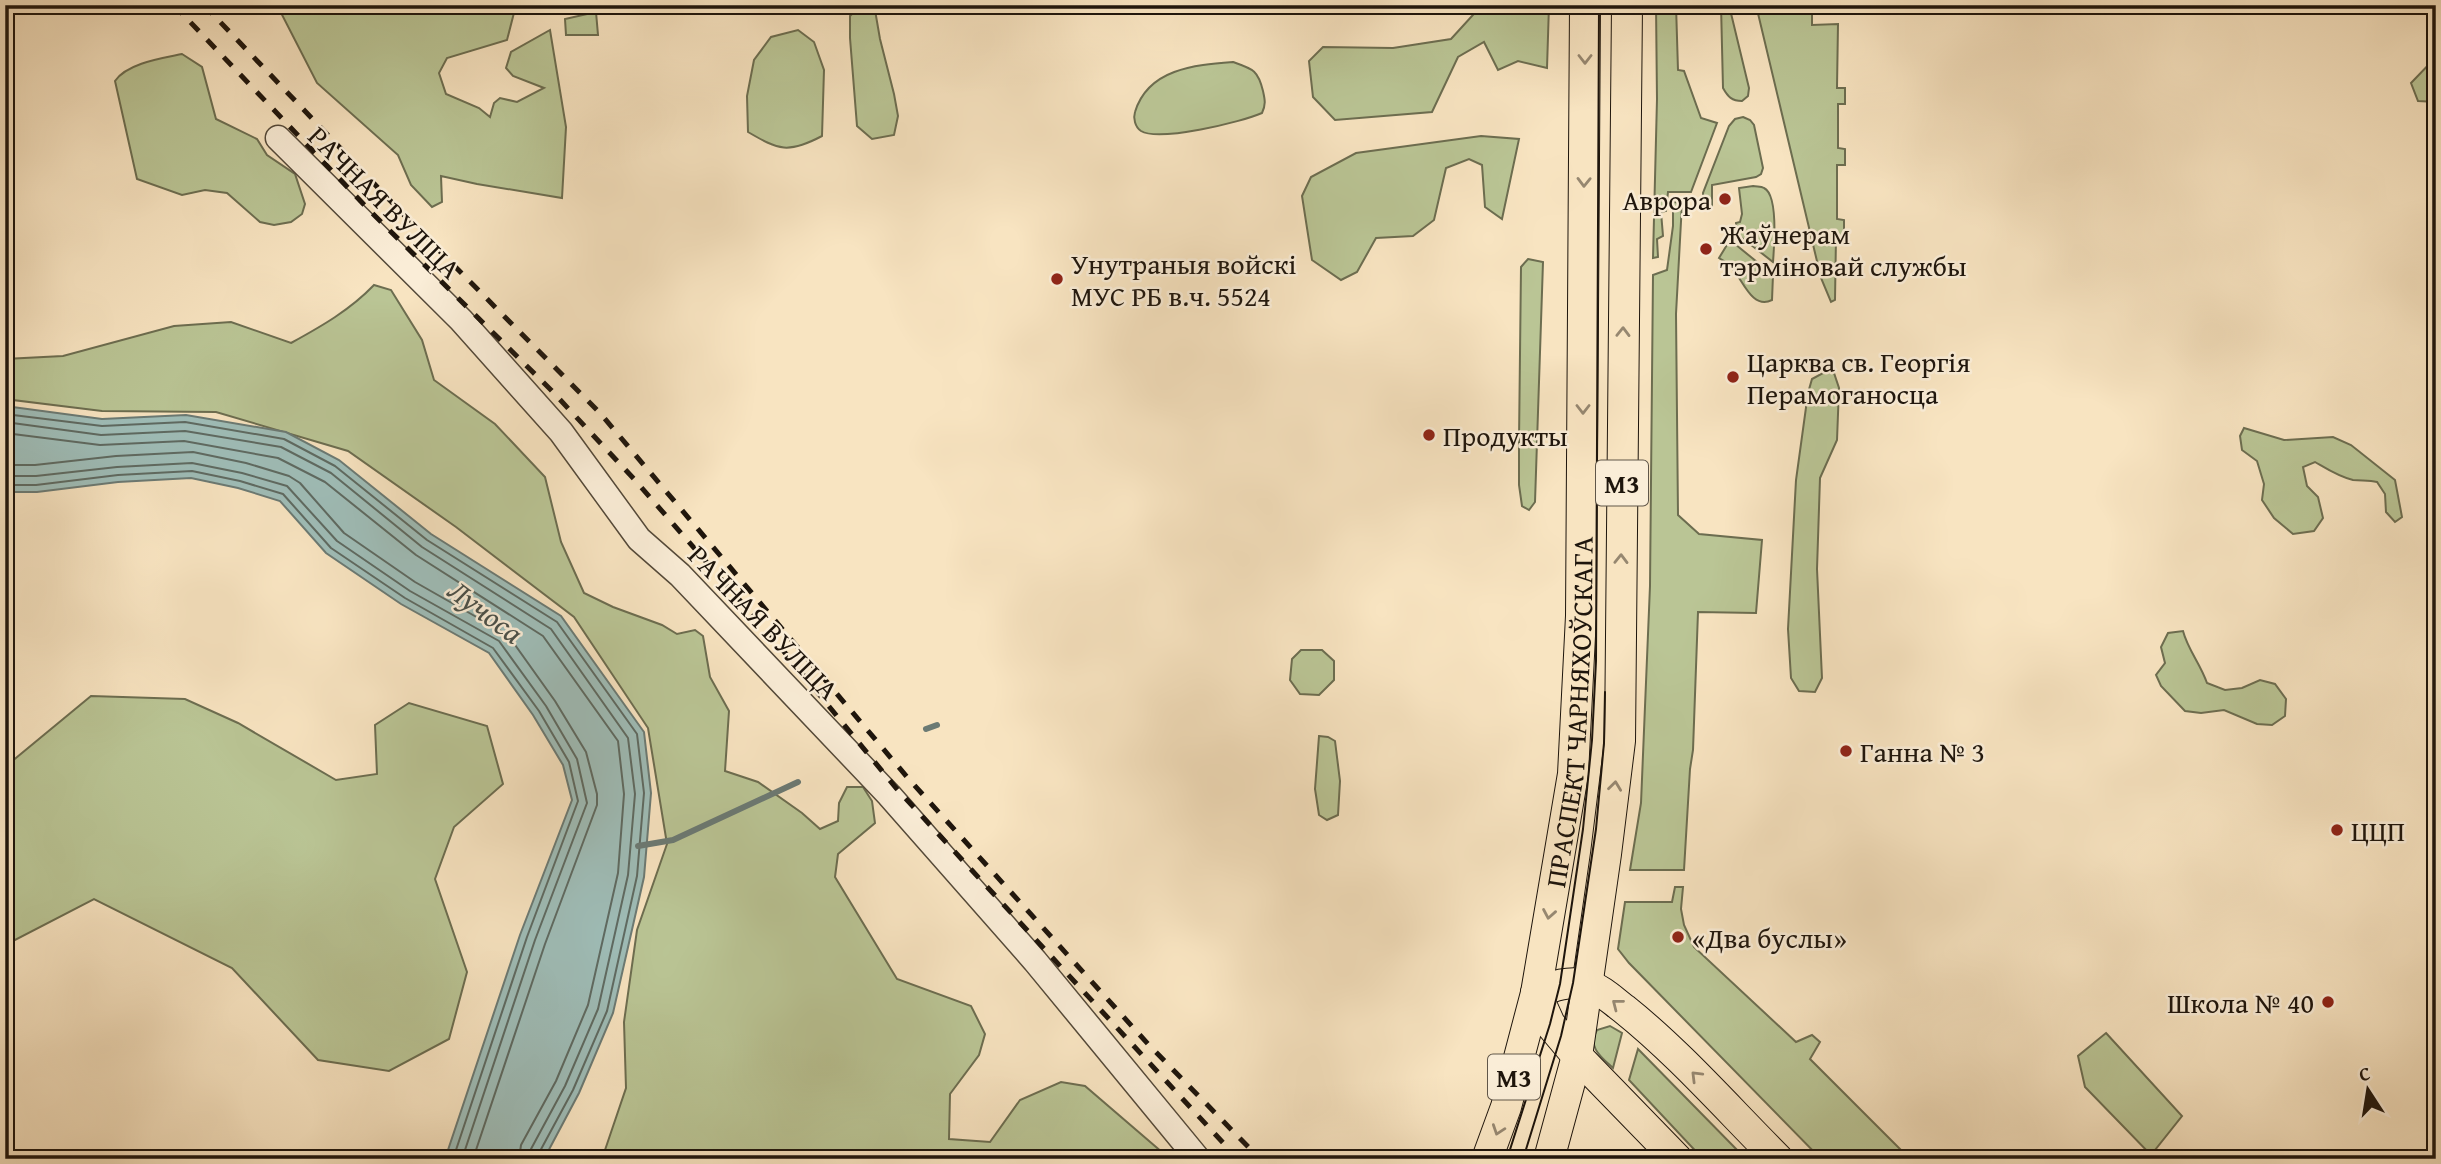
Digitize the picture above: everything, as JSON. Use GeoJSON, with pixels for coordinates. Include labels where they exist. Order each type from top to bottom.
{"type":"FeatureCollection","features":[{"type":"Feature","properties":{"kind":"main road","name":"ПРАСПЕКТ ЧАРНЯХОЎСКАГА"},"geometry":{"type":"LineString","coordinates":[[1488,1159],[1506,1107],[1536,993],[1573,774],[1581,616],[1585,5]]}},
{"type":"Feature","properties":{"kind":"main road","name":"ПРАСПЕКТ ЧАРНЯХОЎСКАГА"},"geometry":{"type":"LineString","coordinates":[[1549,1159],[1577,1056],[1620,741],[1627,5]]}},
{"type":"Feature","properties":{"kind":"main road"},"geometry":{"type":"LineString","coordinates":[[1677,1159],[1577,1056],[1550,1024],[1536,993],[1560,984],[1587,985],[1601,992],[1637,1020],[1778,1159]]}},
{"type":"Feature","properties":{"kind":"street","name":"РАЧНАЯ ВУЛІЦА"},"geometry":{"type":"LineString","coordinates":[[278,138],[461,320],[561,432],[639,539],[680,575],[888,796],[1035,961],[1198,1159]]}},
{"type":"Feature","properties":{"kind":"green space"},"geometry":{"type":"Polygon","coordinates":[[[277,5],[516,5],[507,40],[447,58],[439,73],[446,94],[479,108],[490,117],[494,103],[500,98],[517,102],[544,88],[513,76],[506,68],[511,52],[550,30],[566,127],[562,198],[441,176],[442,202],[432,207],[411,185],[398,155],[317,83],[277,5]]]}},
{"type":"Feature","properties":{"kind":"green space"},"geometry":{"type":"Polygon","coordinates":[[[1482,5],[1549,5],[1547,68],[1518,61],[1498,70],[1484,42],[1458,57],[1432,112],[1335,120],[1313,97],[1309,61],[1323,47],[1393,48],[1451,39],[1482,5]]]}},
{"type":"Feature","properties":{"kind":"green space"},"geometry":{"type":"Polygon","coordinates":[[[1656,5],[1676,5],[1678,70],[1684,71],[1701,118],[1717,123],[1691,192],[1668,192],[1666,211],[1661,212],[1663,236],[1657,239],[1658,257],[1653,258],[1657,99],[1656,5]]]}},
{"type":"Feature","properties":{"kind":"green space"},"geometry":{"type":"Polygon","coordinates":[[[1721,5],[1729,5],[1749,88],[1748,96],[1742,101],[1731,98],[1723,88],[1721,5]]]}},
{"type":"Feature","properties":{"kind":"green space"},"geometry":{"type":"Polygon","coordinates":[[[1756,5],[1791,5],[1812,11],[1812,25],[1838,24],[1837,88],[1845,88],[1845,104],[1838,104],[1838,148],[1845,149],[1845,165],[1837,165],[1837,219],[1844,220],[1844,236],[1836,237],[1835,300],[1831,302],[1821,278],[1756,5]]]}},
{"type":"Feature","properties":{"kind":"green space"},"geometry":{"type":"Polygon","coordinates":[[[860,6],[875,10],[898,116],[894,135],[872,139],[857,126],[850,16],[860,6]]]}},
{"type":"Feature","properties":{"kind":"green space"},"geometry":{"type":"Polygon","coordinates":[[[596,12],[598,35],[566,35],[565,19],[596,12]]]}},
{"type":"Feature","properties":{"kind":"green space"},"geometry":{"type":"Polygon","coordinates":[[[798,30],[814,42],[824,70],[822,136],[800,146],[784,148],[748,132],[747,96],[754,60],[771,37],[798,30]]]}},
{"type":"Feature","properties":{"kind":"green space"},"geometry":{"type":"Polygon","coordinates":[[[182,54],[202,67],[216,119],[257,139],[267,155],[295,174],[305,204],[302,214],[291,222],[274,225],[260,222],[227,193],[205,190],[182,195],[137,179],[115,81],[136,66],[182,54]]]}},
{"type":"Feature","properties":{"kind":"green space"},"geometry":{"type":"Polygon","coordinates":[[[2436,57],[2436,102],[2418,101],[2411,83],[2436,57]]]}},
{"type":"Feature","properties":{"kind":"green space"},"geometry":{"type":"Polygon","coordinates":[[[1233,62],[1257,74],[1265,100],[1262,113],[1220,126],[1182,133],[1151,134],[1137,127],[1134,114],[1141,98],[1150,86],[1161,78],[1188,68],[1233,62]]]}},
{"type":"Feature","properties":{"kind":"green space"},"geometry":{"type":"Polygon","coordinates":[[[1743,117],[1754,125],[1763,168],[1761,174],[1712,185],[1712,207],[1704,207],[1703,193],[1729,126],[1735,119],[1743,117]]]}},
{"type":"Feature","properties":{"kind":"green space"},"geometry":{"type":"Polygon","coordinates":[[[1481,136],[1519,139],[1502,219],[1485,207],[1482,165],[1469,159],[1446,168],[1434,220],[1413,236],[1376,238],[1357,272],[1341,280],[1312,260],[1302,196],[1311,177],[1356,153],[1481,136]]]}},
{"type":"Feature","properties":{"kind":"green space"},"geometry":{"type":"Polygon","coordinates":[[[1739,188],[1764,188],[1772,201],[1773,262],[1737,234],[1736,223],[1740,222],[1742,214],[1739,188]]]}},
{"type":"Feature","properties":{"kind":"green space"},"geometry":{"type":"Polygon","coordinates":[[[1673,202],[1682,203],[1676,314],[1678,515],[1699,534],[1762,540],[1756,613],[1698,612],[1693,750],[1684,870],[1630,870],[1641,803],[1650,586],[1653,275],[1667,270],[1673,226],[1673,202]]]}},
{"type":"Feature","properties":{"kind":"green space"},"geometry":{"type":"Polygon","coordinates":[[[1730,240],[1773,275],[1772,300],[1765,302],[1753,297],[1731,266],[1719,258],[1730,240]]]}},
{"type":"Feature","properties":{"kind":"green space"},"geometry":{"type":"Polygon","coordinates":[[[1528,259],[1543,262],[1535,502],[1529,510],[1522,506],[1519,485],[1521,267],[1528,259]]]}},
{"type":"Feature","properties":{"kind":"green space"},"geometry":{"type":"Polygon","coordinates":[[[374,285],[391,290],[422,340],[434,380],[495,424],[545,477],[561,542],[584,593],[662,625],[677,634],[695,630],[703,636],[710,677],[729,711],[725,771],[758,782],[820,829],[838,821],[839,803],[847,787],[863,787],[872,801],[875,823],[838,854],[835,877],[897,979],[971,1006],[985,1034],[979,1055],[950,1094],[949,1139],[990,1142],[1020,1100],[1061,1082],[1085,1086],[1170,1159],[606,1159],[605,1150],[626,1088],[624,1022],[637,930],[667,844],[648,728],[574,617],[456,527],[348,451],[216,412],[102,411],[5,399],[5,359],[63,356],[174,326],[231,322],[291,343],[325,324],[374,285]]]}},
{"type":"Feature","properties":{"kind":"green space"},"geometry":{"type":"Polygon","coordinates":[[[1823,373],[1834,373],[1839,388],[1837,440],[1820,478],[1817,569],[1822,678],[1815,692],[1799,691],[1791,678],[1788,629],[1796,480],[1808,393],[1812,379],[1823,373]]]}},
{"type":"Feature","properties":{"kind":"green space"},"geometry":{"type":"Polygon","coordinates":[[[2244,428],[2284,440],[2333,437],[2351,445],[2395,480],[2402,517],[2395,522],[2386,512],[2385,494],[2377,482],[2348,479],[2315,462],[2303,467],[2307,486],[2318,497],[2323,518],[2314,531],[2293,534],[2274,518],[2262,500],[2264,484],[2257,461],[2242,450],[2240,436],[2244,428]]]}},
{"type":"Feature","properties":{"kind":"green space"},"geometry":{"type":"Polygon","coordinates":[[[2183,631],[2207,683],[2225,690],[2242,688],[2260,680],[2275,684],[2286,699],[2285,716],[2272,725],[2257,724],[2224,710],[2201,713],[2185,711],[2161,686],[2156,675],[2165,663],[2161,647],[2168,633],[2183,631]]]}},
{"type":"Feature","properties":{"kind":"green space"},"geometry":{"type":"Polygon","coordinates":[[[1301,650],[1322,650],[1334,661],[1334,680],[1319,695],[1300,694],[1290,680],[1292,659],[1301,650]]]}},
{"type":"Feature","properties":{"kind":"green space"},"geometry":{"type":"Polygon","coordinates":[[[91,696],[185,699],[238,723],[336,780],[377,774],[375,725],[409,703],[487,726],[503,784],[454,827],[435,879],[467,972],[449,1039],[389,1071],[318,1060],[232,968],[94,899],[15,940],[5,940],[5,767],[91,696]]]}},
{"type":"Feature","properties":{"kind":"green space"},"geometry":{"type":"Polygon","coordinates":[[[1319,736],[1335,741],[1340,781],[1338,815],[1327,820],[1319,815],[1315,789],[1319,736]]]}},
{"type":"Feature","properties":{"kind":"green space"},"geometry":{"type":"Polygon","coordinates":[[[1675,887],[1683,887],[1681,909],[1684,925],[1694,947],[1796,1042],[1812,1035],[1820,1042],[1810,1059],[1910,1159],[1821,1159],[1629,963],[1618,949],[1625,902],[1672,902],[1675,887]]]}},
{"type":"Feature","properties":{"kind":"green space"},"geometry":{"type":"Polygon","coordinates":[[[1610,1026],[1622,1033],[1613,1068],[1597,1051],[1594,1042],[1597,1030],[1610,1026]]]}},
{"type":"Feature","properties":{"kind":"green space"},"geometry":{"type":"Polygon","coordinates":[[[2106,1033],[2182,1116],[2151,1155],[2085,1087],[2078,1056],[2106,1033]]]}},
{"type":"Feature","properties":{"kind":"green space"},"geometry":{"type":"Polygon","coordinates":[[[1638,1049],[1746,1159],[1703,1159],[1629,1080],[1638,1049]]]}},
{"type":"Feature","properties":{"kind":"water","name":"Лучоса"},"geometry":{"type":"Polygon","coordinates":[[[5,406],[102,419],[186,415],[286,432],[339,460],[431,534],[561,616],[644,732],[651,793],[644,877],[613,1013],[579,1093],[544,1159],[445,1159],[520,935],[572,800],[563,765],[533,715],[489,653],[401,604],[326,553],[280,501],[191,478],[118,482],[37,492],[5,492],[5,406]]]}},
{"type":"Feature","properties":{"kind":"waterway"},"geometry":{"type":"LineString","coordinates":[[926,729],[937,725]]}},
{"type":"Feature","properties":{"kind":"waterway"},"geometry":{"type":"LineString","coordinates":[[638,846],[673,840],[798,782]]}},
{"type":"Feature","properties":{"kind":"tram line"},"geometry":{"type":"LineString","coordinates":[[1507,1159],[1560,984],[1583,829],[1592,740],[1596,661],[1599,5]]}},
{"type":"Feature","properties":{"kind":"tram line"},"geometry":{"type":"LineString","coordinates":[[1523,1159],[1561,1036],[1573,983],[1596,829],[1604,743],[1605,692]]}},
{"type":"Feature","properties":{"kind":"railway"},"geometry":{"type":"LineString","coordinates":[[174,5],[372,213],[551,390],[634,479],[777,643],[896,788],[1238,1159]]}},
{"type":"Feature","properties":{"kind":"railway"},"geometry":{"type":"LineString","coordinates":[[204,5],[403,214],[600,413],[907,777],[1148,1044],[1260,1159]]}},
{"type":"Feature","properties":{"kind":"place","name":"Аврора"},"geometry":{"type":"Point","coordinates":[1725,199]}},
{"type":"Feature","properties":{"kind":"place","name":"Жаўнерам тэрміновай службы"},"geometry":{"type":"Point","coordinates":[1706,249]}},
{"type":"Feature","properties":{"kind":"place","name":"Унутраныя войскі МУС РБ в.ч. 5524"},"geometry":{"type":"Point","coordinates":[1057,279]}},
{"type":"Feature","properties":{"kind":"place","name":"Царква св. Георгія Перамоганосца"},"geometry":{"type":"Point","coordinates":[1733,377]}},
{"type":"Feature","properties":{"kind":"place","name":"Продукты"},"geometry":{"type":"Point","coordinates":[1429,435]}},
{"type":"Feature","properties":{"kind":"place","name":"Ганна № 3"},"geometry":{"type":"Point","coordinates":[1846,751]}},
{"type":"Feature","properties":{"kind":"place","name":"ЦЦП"},"geometry":{"type":"Point","coordinates":[2337,830]}},
{"type":"Feature","properties":{"kind":"place","name":"«Два буслы»"},"geometry":{"type":"Point","coordinates":[1678,937]}},
{"type":"Feature","properties":{"kind":"place","name":"Школа № 40"},"geometry":{"type":"Point","coordinates":[2328,1002]}}]}
